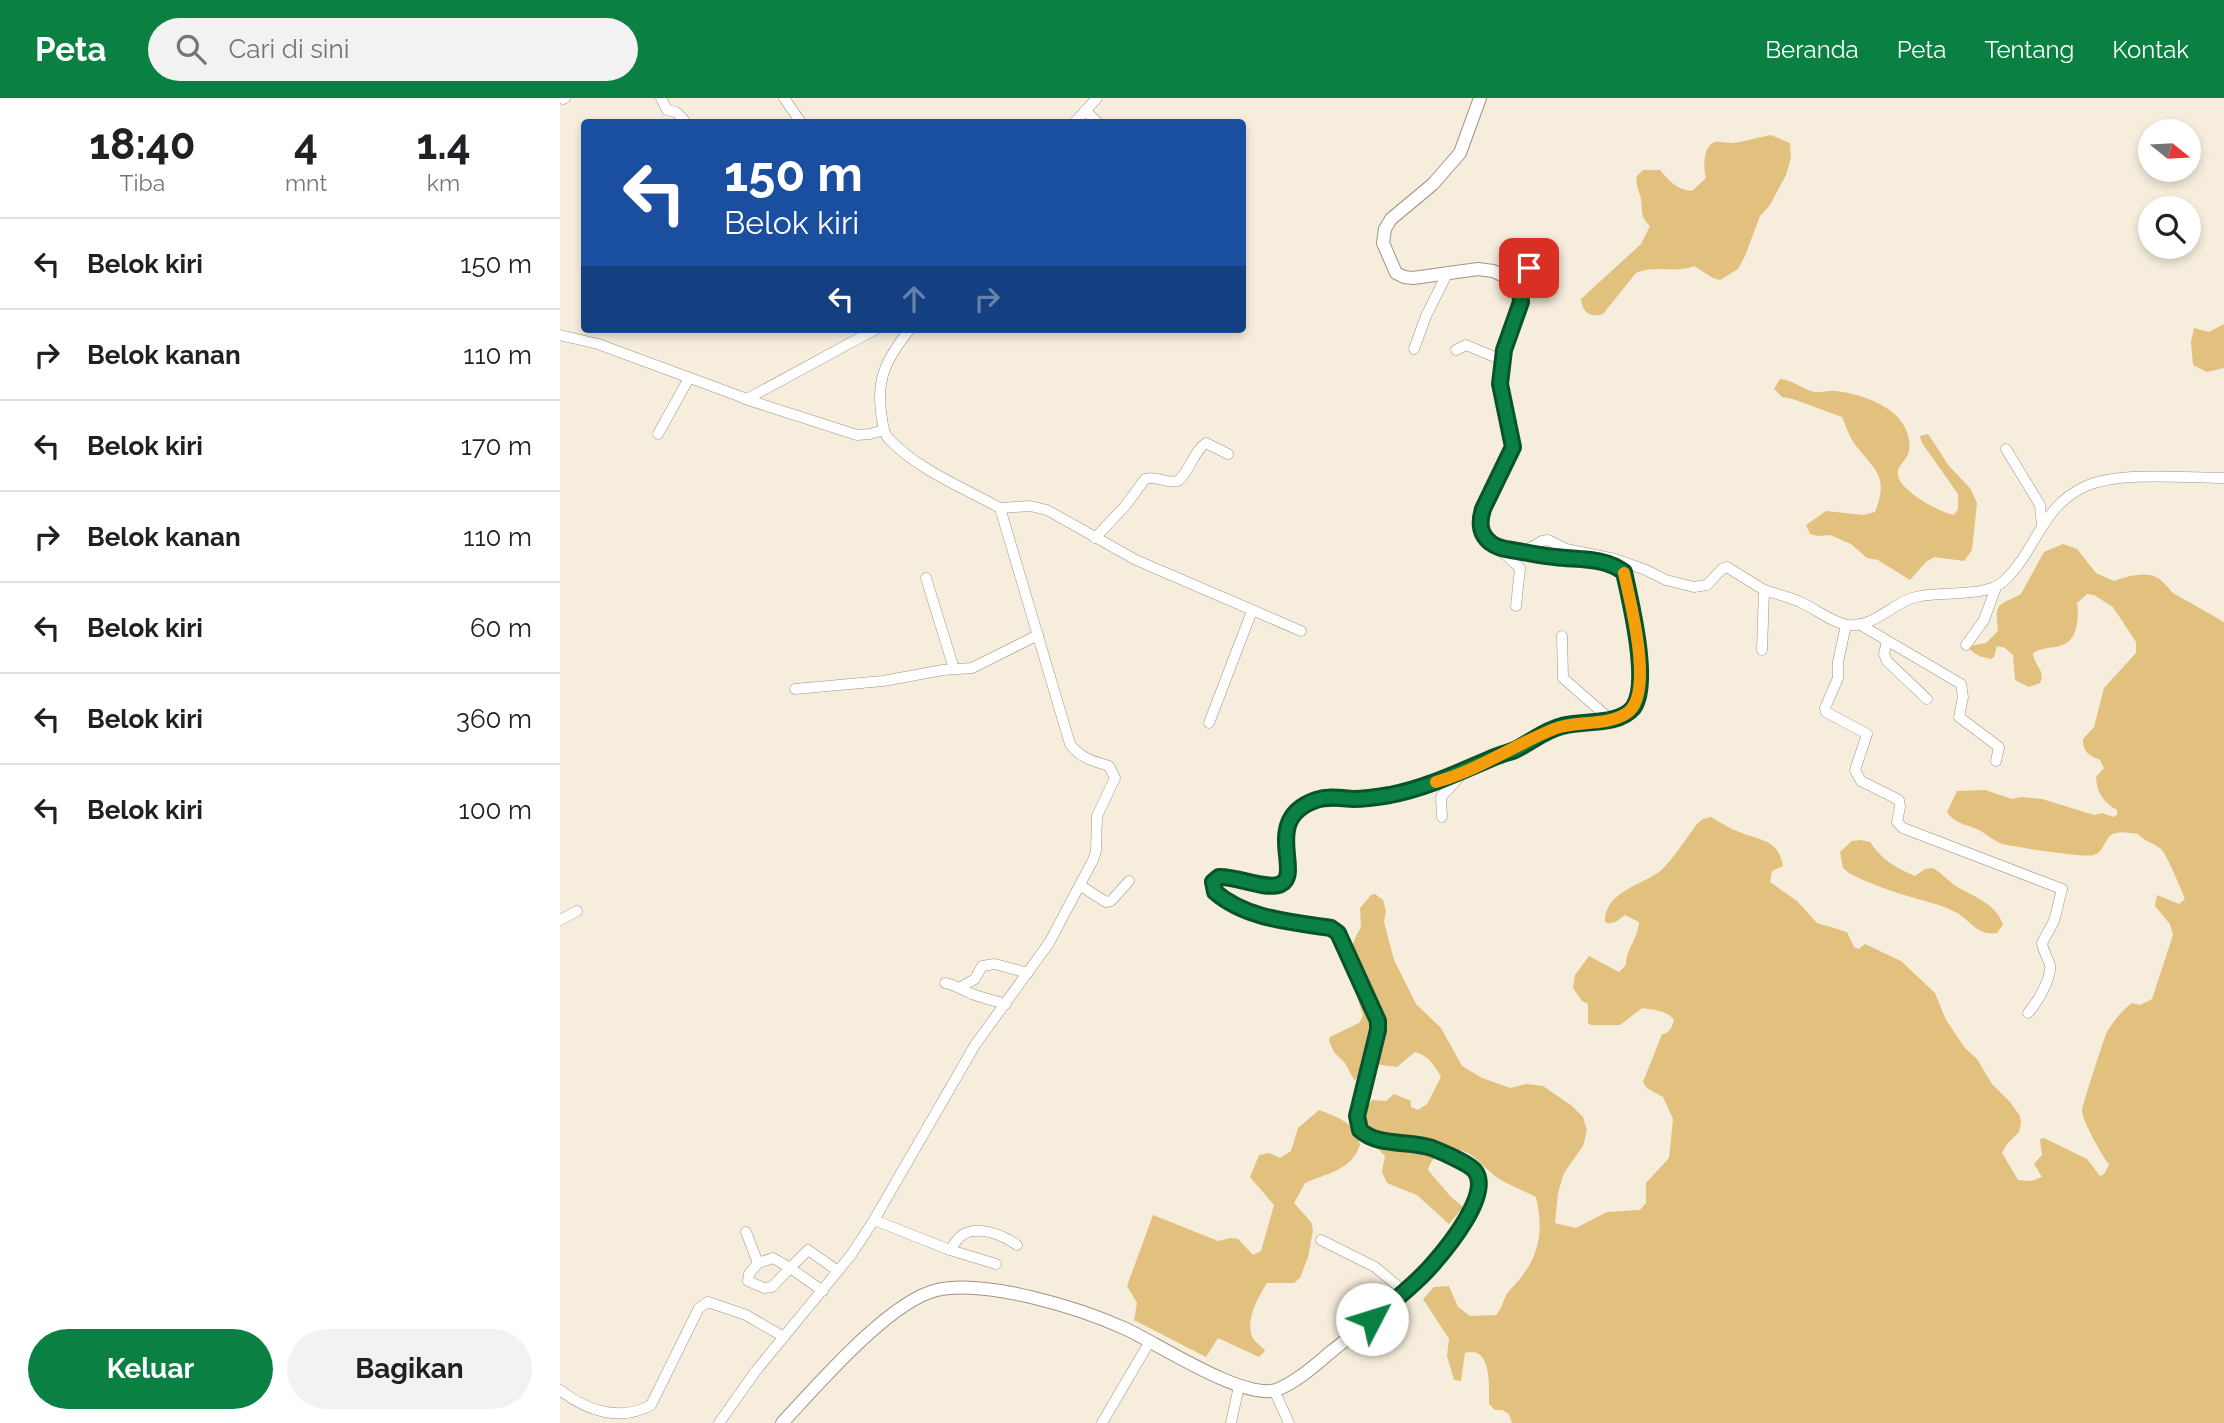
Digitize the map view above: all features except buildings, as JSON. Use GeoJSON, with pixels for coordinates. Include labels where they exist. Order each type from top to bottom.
{"type":"FeatureCollection","features":[{"type":"Feature","properties":{"kind":"street"},"geometry":{"type":"LineString","coordinates":[[661,98],[667,110],[676,112],[683,119]]}},
{"type":"Feature","properties":{"kind":"street"},"geometry":{"type":"LineString","coordinates":[[784,98],[799,119]]}},
{"type":"Feature","properties":{"kind":"street"},"geometry":{"type":"LineString","coordinates":[[1078,119],[1097,98]]}},
{"type":"Feature","properties":{"kind":"street"},"geometry":{"type":"LineString","coordinates":[[1480,98],[1460,153],[1433,184],[1391,219],[1383,243],[1396,273],[1404,277],[1478,269],[1493,271],[1511,279],[1520,291],[1521,302],[1502,360],[1500,384],[1513,447],[1480,518],[1484,537],[1520,568],[1516,606]]}},
{"type":"Feature","properties":{"kind":"street"},"geometry":{"type":"LineString","coordinates":[[1086,111],[1094,119]]}},
{"type":"Feature","properties":{"kind":"street"},"geometry":{"type":"LineString","coordinates":[[1511,279],[1525,268],[1547,278]]}},
{"type":"Feature","properties":{"kind":"street"},"geometry":{"type":"LineString","coordinates":[[1414,349],[1426,316],[1448,272]]}},
{"type":"Feature","properties":{"kind":"street"},"geometry":{"type":"LineString","coordinates":[[745,399],[869,333]]}},
{"type":"Feature","properties":{"kind":"street"},"geometry":{"type":"LineString","coordinates":[[907,333],[886,364],[879,384],[879,405],[884,430],[889,439],[917,461],[1000,508],[1030,506],[1047,510],[1136,560],[1301,631]]}},
{"type":"Feature","properties":{"kind":"street"},"geometry":{"type":"LineString","coordinates":[[560,335],[609,348],[745,399],[857,435],[884,430]]}},
{"type":"Feature","properties":{"kind":"street"},"geometry":{"type":"LineString","coordinates":[[1456,350],[1466,345],[1502,360]]}},
{"type":"Feature","properties":{"kind":"street"},"geometry":{"type":"LineString","coordinates":[[658,434],[689,378]]}},
{"type":"Feature","properties":{"kind":"street"},"geometry":{"type":"LineString","coordinates":[[1095,538],[1126,505],[1145,479],[1153,478],[1170,483],[1178,481],[1201,446],[1206,443],[1228,454]]}},
{"type":"Feature","properties":{"kind":"street"},"geometry":{"type":"LineString","coordinates":[[2006,449],[2040,505],[2042,526]]}},
{"type":"Feature","properties":{"kind":"street"},"geometry":{"type":"LineString","coordinates":[[1966,645],[1984,620],[1996,587],[2028,551],[2049,513],[2071,494],[2104,480],[2120,478],[2224,478]]}},
{"type":"Feature","properties":{"kind":"street"},"geometry":{"type":"LineString","coordinates":[[719,1423],[755,1372],[823,1291],[874,1220],[975,1045],[1049,943],[1081,886],[1096,851],[1097,816],[1115,778],[1108,766],[1087,760],[1069,744],[1000,508]]}},
{"type":"Feature","properties":{"kind":"street"},"geometry":{"type":"LineString","coordinates":[[1523,552],[1548,540],[1566,549],[1615,559],[1666,580],[1694,587],[1707,585],[1722,569],[1727,568],[1764,590],[1798,601],[1846,625],[1859,624],[1916,597],[1996,587]]}},
{"type":"Feature","properties":{"kind":"street"},"geometry":{"type":"LineString","coordinates":[[782,1423],[858,1343],[909,1302],[936,1290],[957,1287],[986,1289],[1093,1315],[1150,1340],[1239,1386],[1274,1390],[1300,1377],[1405,1292],[1432,1265],[1468,1216],[1479,1188],[1475,1171],[1431,1147],[1373,1139],[1360,1130],[1357,1116],[1378,1021],[1338,933],[1331,928],[1241,909],[1215,892],[1213,882],[1219,877],[1229,876],[1268,886],[1281,884],[1290,868],[1285,844],[1287,829],[1298,810],[1314,801],[1326,797],[1355,799],[1391,795],[1443,780],[1513,751],[1539,735],[1561,726],[1611,720],[1633,708],[1639,689],[1638,645],[1624,572],[1616,566],[1600,561],[1497,547]]}},
{"type":"Feature","properties":{"kind":"street"},"geometry":{"type":"LineString","coordinates":[[926,578],[954,669]]}},
{"type":"Feature","properties":{"kind":"street"},"geometry":{"type":"LineString","coordinates":[[1762,650],[1764,590]]}},
{"type":"Feature","properties":{"kind":"street"},"geometry":{"type":"LineString","coordinates":[[1209,723],[1252,611]]}},
{"type":"Feature","properties":{"kind":"street"},"geometry":{"type":"LineString","coordinates":[[1859,624],[1961,684],[1963,697],[1959,717],[1999,747],[1996,761]]}},
{"type":"Feature","properties":{"kind":"street"},"geometry":{"type":"LineString","coordinates":[[1846,625],[1836,684],[1825,708],[1826,712],[1867,734],[1855,770],[1856,776],[1899,800],[1898,822],[1903,828],[2062,889],[2054,921],[2042,943],[2050,973],[2038,1000],[2028,1013]]}},
{"type":"Feature","properties":{"kind":"street"},"geometry":{"type":"LineString","coordinates":[[795,689],[883,681],[972,668],[1038,635]]}},
{"type":"Feature","properties":{"kind":"street"},"geometry":{"type":"LineString","coordinates":[[1562,636],[1563,678],[1611,720]]}},
{"type":"Feature","properties":{"kind":"street"},"geometry":{"type":"LineString","coordinates":[[1887,641],[1884,654],[1887,660],[1927,699]]}},
{"type":"Feature","properties":{"kind":"street"},"geometry":{"type":"LineString","coordinates":[[1442,817],[1441,797],[1466,770]]}},
{"type":"Feature","properties":{"kind":"street"},"geometry":{"type":"LineString","coordinates":[[1081,886],[1106,902],[1111,901],[1129,881]]}},
{"type":"Feature","properties":{"kind":"street"},"geometry":{"type":"LineString","coordinates":[[560,920],[578,911]]}},
{"type":"Feature","properties":{"kind":"street"},"geometry":{"type":"LineString","coordinates":[[961,986],[975,979],[982,967],[995,964],[1028,973]]}},
{"type":"Feature","properties":{"kind":"street"},"geometry":{"type":"LineString","coordinates":[[945,983],[961,986],[966,991],[1006,1004]]}},
{"type":"Feature","properties":{"kind":"street"},"geometry":{"type":"LineString","coordinates":[[874,1220],[950,1250],[996,1264]]}},
{"type":"Feature","properties":{"kind":"street"},"geometry":{"type":"LineString","coordinates":[[746,1231],[758,1263]]}},
{"type":"Feature","properties":{"kind":"street"},"geometry":{"type":"LineString","coordinates":[[950,1250],[961,1236],[970,1233],[992,1232],[1017,1245]]}},
{"type":"Feature","properties":{"kind":"street"},"geometry":{"type":"LineString","coordinates":[[1321,1240],[1375,1267],[1405,1292]]}},
{"type":"Feature","properties":{"kind":"street"},"geometry":{"type":"LineString","coordinates":[[823,1291],[790,1268],[773,1258],[758,1263],[749,1275],[748,1281],[764,1288],[772,1287],[790,1268],[808,1250],[838,1271]]}},
{"type":"Feature","properties":{"kind":"street"},"geometry":{"type":"LineString","coordinates":[[560,1391],[576,1402],[618,1415],[637,1412],[651,1405],[699,1308],[708,1302],[746,1315],[784,1338]]}},
{"type":"Feature","properties":{"kind":"street"},"geometry":{"type":"LineString","coordinates":[[1102,1423],[1150,1340]]}},
{"type":"Feature","properties":{"kind":"street"},"geometry":{"type":"LineString","coordinates":[[1231,1423],[1239,1386]]}},
{"type":"Feature","properties":{"kind":"street"},"geometry":{"type":"LineString","coordinates":[[1274,1390],[1289,1423]]}},
{"type":"Feature","properties":{"kind":"shaded area"},"geometry":{"type":"Polygon","coordinates":[[[1771,135],[1790,143],[1791,158],[1786,175],[1770,205],[1760,216],[1738,269],[1720,280],[1694,266],[1643,270],[1636,273],[1603,314],[1594,315],[1585,311],[1581,299],[1641,244],[1650,226],[1643,217],[1636,182],[1637,176],[1643,170],[1660,170],[1678,187],[1692,191],[1706,178],[1705,158],[1711,144],[1732,143],[1771,135]]]}},
{"type":"Feature","properties":{"kind":"shaded area"},"geometry":{"type":"Polygon","coordinates":[[[2224,324],[2224,368],[2207,372],[2193,365],[2191,342],[2194,328],[2209,332],[2224,324]]]}},
{"type":"Feature","properties":{"kind":"shaded area"},"geometry":{"type":"Polygon","coordinates":[[[1780,379],[1815,392],[1833,391],[1867,398],[1896,415],[1907,432],[1909,442],[1908,455],[1898,471],[1901,482],[1922,500],[1954,515],[1958,509],[1958,494],[1922,443],[1920,436],[1928,434],[1949,466],[1970,488],[1977,503],[1972,550],[1964,561],[1934,557],[1910,580],[1878,560],[1867,558],[1851,544],[1830,535],[1810,534],[1806,525],[1826,511],[1863,515],[1875,512],[1881,483],[1875,470],[1852,440],[1842,417],[1782,397],[1774,389],[1780,379]]]}},
{"type":"Feature","properties":{"kind":"shaded area"},"geometry":{"type":"Polygon","coordinates":[[[2063,544],[2077,549],[2096,573],[2114,581],[2129,576],[2151,575],[2162,581],[2176,595],[2224,622],[2224,1423],[1512,1423],[1509,1414],[1495,1410],[1489,1404],[1487,1369],[1480,1355],[1474,1352],[1465,1353],[1461,1381],[1454,1380],[1447,1356],[1449,1339],[1423,1299],[1434,1287],[1449,1286],[1458,1307],[1470,1316],[1496,1315],[1507,1294],[1527,1269],[1537,1248],[1540,1224],[1536,1197],[1501,1180],[1467,1152],[1459,1150],[1451,1150],[1438,1156],[1432,1160],[1428,1170],[1463,1207],[1449,1224],[1417,1195],[1387,1183],[1382,1172],[1385,1156],[1375,1146],[1360,1138],[1366,1110],[1372,1100],[1386,1101],[1394,1094],[1411,1101],[1411,1107],[1418,1110],[1427,1104],[1441,1077],[1427,1058],[1415,1052],[1397,1067],[1367,1063],[1363,1075],[1354,1080],[1345,1063],[1334,1052],[1330,1037],[1359,1023],[1363,1016],[1351,959],[1355,938],[1361,928],[1360,908],[1371,895],[1375,894],[1383,900],[1386,911],[1384,922],[1394,960],[1416,1004],[1441,1028],[1462,1066],[1482,1078],[1510,1088],[1526,1084],[1543,1086],[1583,1117],[1587,1130],[1583,1146],[1564,1173],[1558,1193],[1555,1223],[1576,1228],[1607,1212],[1640,1210],[1646,1203],[1646,1183],[1669,1158],[1673,1119],[1663,1097],[1647,1088],[1643,1082],[1662,1034],[1669,1031],[1674,1020],[1664,1012],[1642,1008],[1620,1025],[1591,1025],[1588,1023],[1588,1004],[1582,1001],[1573,988],[1575,975],[1589,956],[1619,972],[1626,965],[1639,922],[1625,915],[1613,923],[1605,922],[1610,904],[1624,891],[1664,868],[1697,824],[1711,817],[1772,845],[1777,850],[1783,866],[1772,871],[1770,882],[1797,901],[1817,923],[1847,932],[1854,947],[1859,949],[1865,944],[1901,961],[1935,993],[1946,1020],[1965,1048],[1977,1059],[1992,1084],[2020,1116],[2019,1132],[2002,1153],[2018,1180],[2031,1181],[2042,1177],[2034,1164],[2042,1155],[2040,1139],[2044,1138],[2087,1159],[2100,1176],[2104,1174],[2109,1165],[2086,1123],[2083,1107],[2109,1028],[2132,1003],[2140,1005],[2152,999],[2173,935],[2170,924],[2155,906],[2157,895],[2179,904],[2185,899],[2161,849],[2138,834],[2112,834],[2094,855],[2064,854],[2002,844],[1955,820],[1947,812],[1957,791],[1985,790],[2012,799],[2042,799],[2094,815],[2117,815],[2117,810],[2104,800],[2099,792],[2096,777],[2104,768],[2100,760],[2089,755],[2083,743],[2083,739],[2094,727],[2104,688],[2136,653],[2136,642],[2113,607],[2094,595],[2087,594],[2077,603],[2077,626],[2073,637],[2061,646],[2033,653],[2041,671],[2041,679],[2040,683],[2029,687],[2015,680],[2013,655],[2005,648],[1997,646],[1991,659],[1970,650],[1970,646],[1986,643],[1998,631],[1998,609],[2003,603],[2021,594],[2044,552],[2063,544]]]}},
{"type":"Feature","properties":{"kind":"shaded area"},"geometry":{"type":"Polygon","coordinates":[[[1852,841],[1870,842],[1890,863],[1915,876],[1925,869],[1933,868],[1957,887],[1991,907],[2003,925],[1997,933],[1985,933],[1947,908],[1849,873],[1843,868],[1840,852],[1852,841]]]}},
{"type":"Feature","properties":{"kind":"shaded area"},"geometry":{"type":"Polygon","coordinates":[[[1319,1110],[1350,1126],[1360,1145],[1356,1154],[1344,1166],[1305,1183],[1294,1203],[1311,1222],[1313,1230],[1308,1257],[1300,1278],[1294,1283],[1267,1283],[1257,1300],[1250,1327],[1255,1341],[1265,1351],[1259,1357],[1218,1338],[1206,1357],[1134,1320],[1137,1303],[1127,1286],[1153,1215],[1218,1241],[1238,1239],[1253,1255],[1261,1251],[1274,1205],[1250,1177],[1259,1155],[1269,1153],[1280,1158],[1291,1151],[1298,1128],[1319,1110]]]}},
{"type":"Feature","properties":{"kind":"slow traffic"},"geometry":{"type":"LineString","coordinates":[[1436,782],[1513,751],[1539,735],[1561,726],[1611,720],[1633,708],[1639,689],[1638,645],[1624,573]]}},
{"type":"Feature","properties":{"kind":"route"},"geometry":{"type":"LineString","coordinates":[[1372,1319],[1432,1265],[1473,1208],[1479,1179],[1470,1167],[1431,1147],[1373,1139],[1360,1130],[1357,1116],[1378,1021],[1338,933],[1331,928],[1241,909],[1215,892],[1213,882],[1215,878],[1229,876],[1268,886],[1281,884],[1290,868],[1285,844],[1287,829],[1298,810],[1314,801],[1326,797],[1355,799],[1391,795],[1443,780],[1493,757],[1513,751],[1539,735],[1561,726],[1611,720],[1633,708],[1639,689],[1638,645],[1624,572],[1616,566],[1600,561],[1497,547],[1484,537],[1481,529],[1483,509],[1513,447],[1500,384],[1502,360],[1521,302],[1520,291],[1511,279],[1529,268]]}}]}
